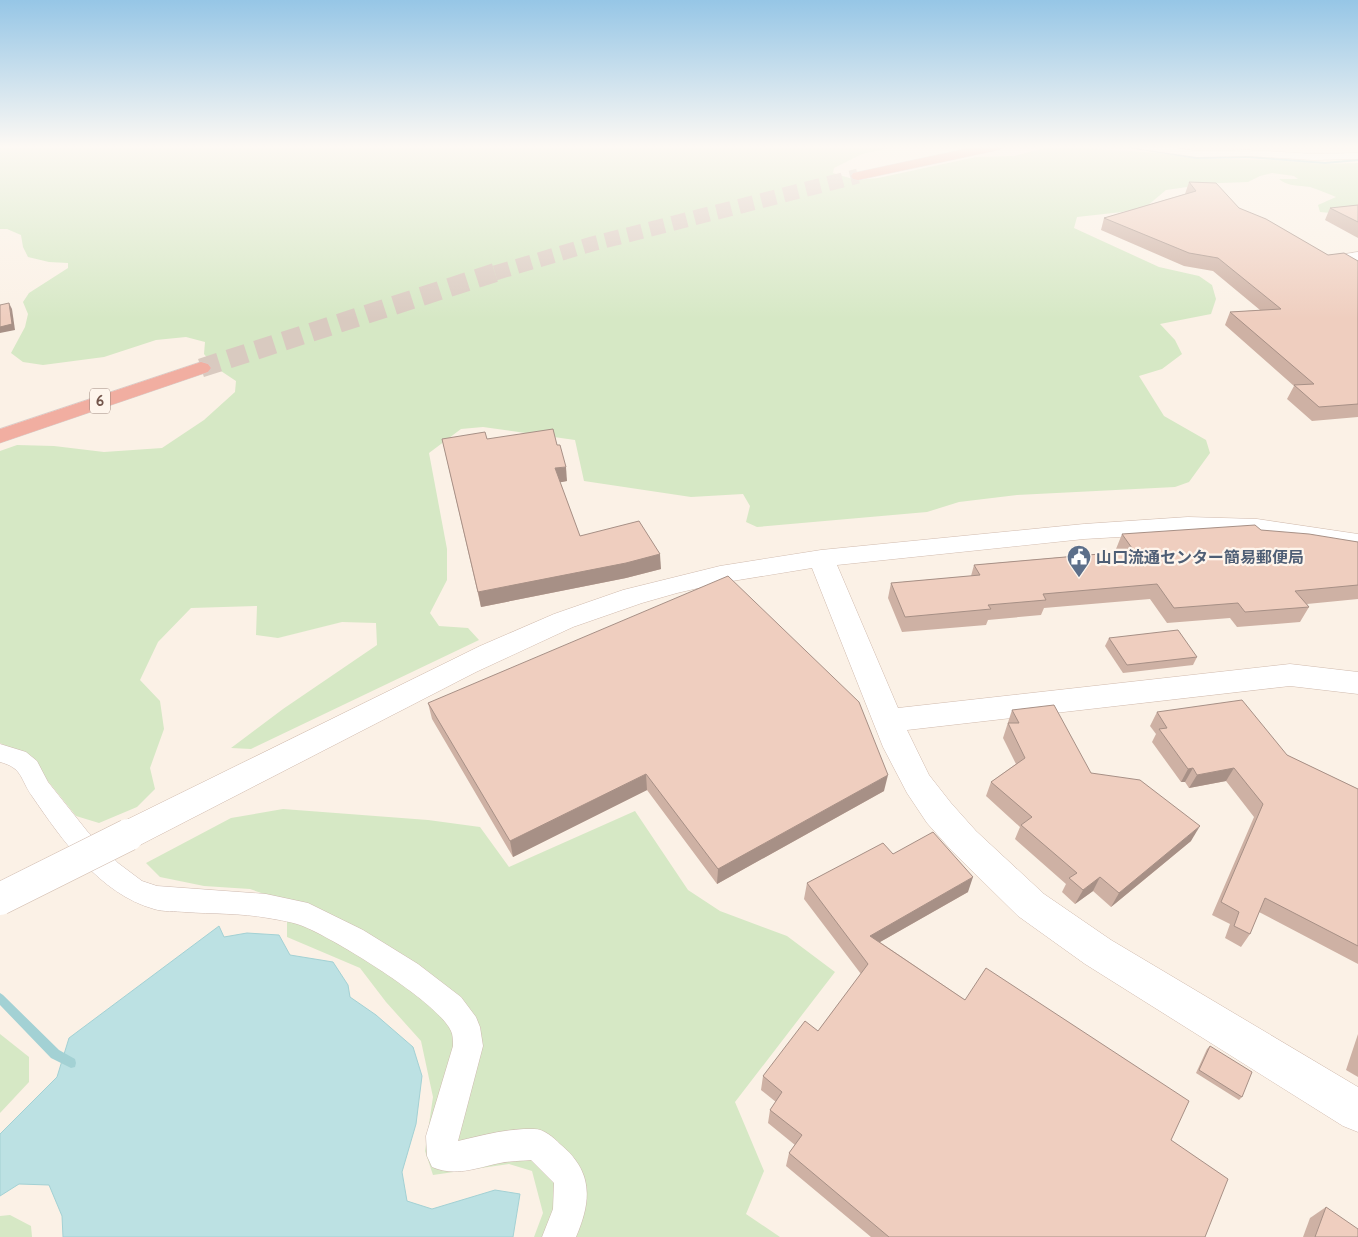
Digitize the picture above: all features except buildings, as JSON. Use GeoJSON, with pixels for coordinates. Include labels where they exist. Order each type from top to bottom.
{"type":"FeatureCollection","features":[{"type":"Feature","properties":{"kind":"highway","name":"6"},"geometry":{"type":"LineString","coordinates":[[0,429],[199,365],[0,436]]}},
{"type":"Feature","properties":{"kind":"street"},"geometry":{"type":"LineString","coordinates":[[1358,256],[1338,258],[1358,272]]}},
{"type":"Feature","properties":{"kind":"street"},"geometry":{"type":"LineString","coordinates":[[0,899],[520,639],[588,611],[646,591],[751,568],[822,558],[1132,527],[1226,525],[1272,529],[1358,542]]}},
{"type":"Feature","properties":{"kind":"street"},"geometry":{"type":"LineString","coordinates":[[822,558],[898,747],[918,784],[939,813],[992,869],[1032,905],[1098,952],[1358,1111]]}},
{"type":"Feature","properties":{"kind":"street"},"geometry":{"type":"LineString","coordinates":[[888,721],[1290,675],[1358,683]]}},
{"type":"Feature","properties":{"kind":"street"},"geometry":{"type":"LineString","coordinates":[[0,754],[18,758],[29,767],[39,788],[78,838],[108,871],[133,889],[156,898],[266,906],[308,915],[353,939],[408,973],[451,1007],[466,1027],[468,1046],[442,1136],[442,1156],[456,1157],[502,1147],[536,1144],[553,1157],[570,1179],[569,1211],[559,1237]]}},
{"type":"Feature","properties":{"kind":"green space"},"geometry":{"type":"Polygon","coordinates":[[[0,204],[1150,204],[1122,212],[1077,217],[1074,228],[1159,267],[1199,276],[1212,285],[1216,299],[1211,314],[1160,324],[1175,340],[1182,354],[1162,369],[1139,376],[1164,416],[1206,440],[1210,453],[1189,482],[1175,487],[1017,495],[959,502],[927,512],[757,527],[746,522],[750,506],[743,494],[691,497],[584,481],[575,440],[483,427],[461,429],[429,453],[447,549],[447,580],[430,613],[439,626],[468,628],[479,640],[251,749],[231,748],[283,709],[377,645],[376,623],[342,622],[278,638],[256,635],[257,606],[191,608],[158,642],[140,680],[160,701],[164,729],[150,768],[155,789],[137,807],[99,823],[76,816],[31,760],[0,743],[0,451],[17,445],[54,446],[104,452],[162,448],[204,420],[235,392],[236,381],[215,367],[204,354],[205,342],[186,337],[156,340],[104,357],[43,365],[23,362],[11,353],[25,327],[28,314],[23,302],[29,293],[68,268],[68,263],[49,262],[28,257],[23,247],[21,235],[7,229],[0,229],[0,204]]]}},
{"type":"Feature","properties":{"kind":"green space"},"geometry":{"type":"Polygon","coordinates":[[[1358,204],[1358,209],[1331,213],[1320,212],[1318,205],[1358,204]]]}},
{"type":"Feature","properties":{"kind":"green space"},"geometry":{"type":"Polygon","coordinates":[[[283,809],[428,820],[480,827],[509,867],[635,811],[688,890],[720,911],[787,936],[835,972],[735,1102],[764,1171],[746,1214],[780,1237],[534,1237],[543,1213],[532,1171],[509,1164],[433,1175],[425,1151],[433,1097],[421,1041],[386,1002],[360,968],[287,937],[287,902],[250,889],[204,886],[160,877],[146,863],[231,818],[283,809]]]}},
{"type":"Feature","properties":{"kind":"green space"},"geometry":{"type":"Polygon","coordinates":[[[0,1034],[29,1057],[29,1082],[0,1113],[0,1034]]]}},
{"type":"Feature","properties":{"kind":"green space"},"geometry":{"type":"Polygon","coordinates":[[[10,1215],[31,1226],[32,1237],[0,1237],[0,1216],[10,1215]]]}},
{"type":"Feature","properties":{"kind":"water"},"geometry":{"type":"Polygon","coordinates":[[[219,926],[224,937],[247,933],[279,935],[290,955],[333,962],[348,985],[350,997],[376,1015],[413,1047],[422,1076],[416,1124],[402,1172],[407,1201],[432,1209],[495,1190],[520,1194],[513,1237],[63,1237],[62,1216],[49,1185],[19,1184],[0,1196],[0,1134],[57,1077],[69,1038],[219,926]]]}},
{"type":"Feature","properties":{"kind":"waterway"},"geometry":{"type":"LineString","coordinates":[[0,998],[55,1054],[71,1063]]}},
{"type":"Feature","properties":{"kind":"tunnel"},"geometry":{"type":"LineString","coordinates":[[495,273],[592,244],[750,204]]}},
{"type":"Feature","properties":{"kind":"tunnel"},"geometry":{"type":"LineString","coordinates":[[201,368],[500,271]]}},
{"type":"Feature","properties":{"kind":"place","name":"山口流通センター簡易郵便局"},"geometry":{"type":"Point","coordinates":[1079,578]}}]}
